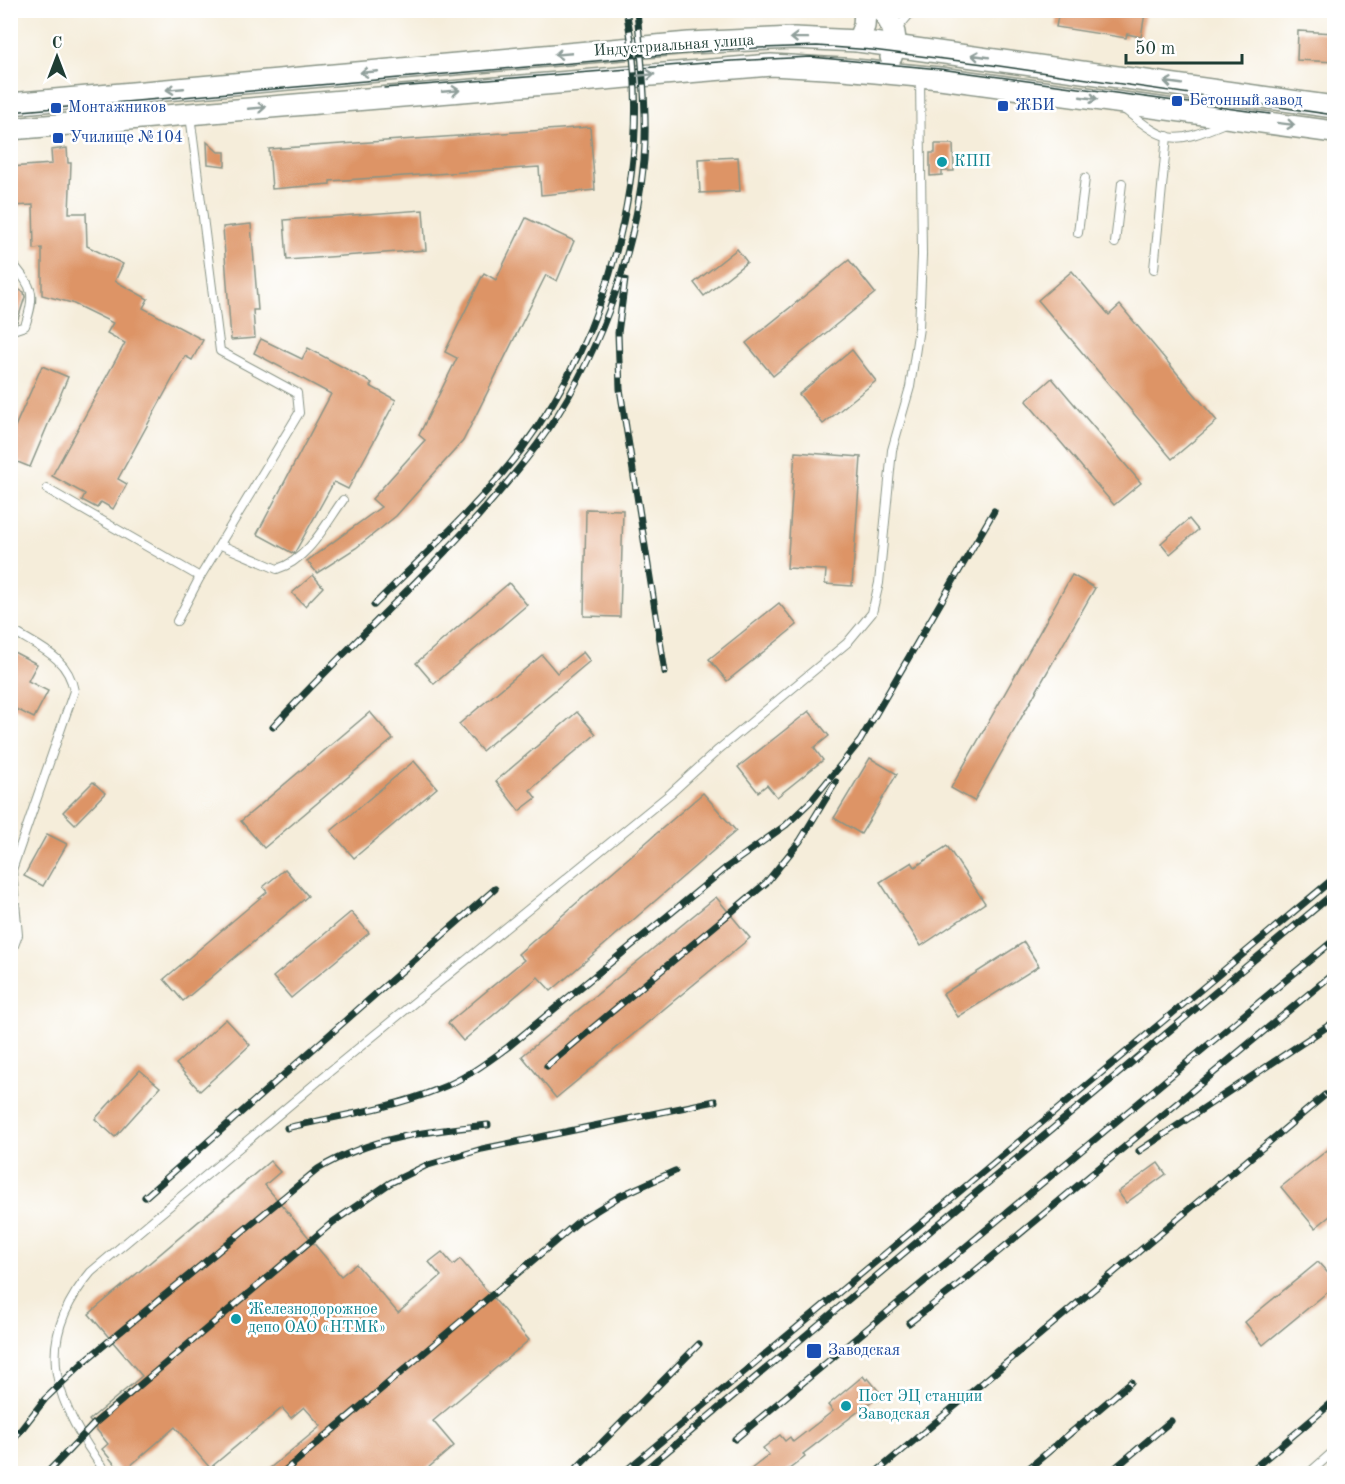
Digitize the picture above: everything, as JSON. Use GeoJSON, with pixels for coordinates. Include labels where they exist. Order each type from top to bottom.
{"type":"FeatureCollection","features":[{"type":"Feature","properties":{"kind":"main road"},"geometry":{"type":"LineString","coordinates":[[858,40],[864,26],[865,10]]}},
{"type":"Feature","properties":{"kind":"main road"},"geometry":{"type":"LineString","coordinates":[[843,69],[882,66],[892,57],[896,38],[882,10]]}},
{"type":"Feature","properties":{"kind":"main road","name":"Индустриальная улица"},"geometry":{"type":"LineString","coordinates":[[10,104],[725,40],[896,38],[1335,107]]}},
{"type":"Feature","properties":{"kind":"main road","name":"Индустриальная улица"},"geometry":{"type":"LineString","coordinates":[[10,129],[771,66],[843,69],[920,76],[1335,132]]}},
{"type":"Feature","properties":{"kind":"lane"},"geometry":{"type":"LineString","coordinates":[[896,38],[913,10]]}},
{"type":"Feature","properties":{"kind":"lane"},"geometry":{"type":"LineString","coordinates":[[106,1473],[81,1437],[63,1403],[55,1365],[62,1319],[76,1292],[91,1272],[323,1077],[662,801],[718,750],[846,643],[872,612],[879,584],[892,450],[910,387],[919,328],[922,255],[920,76]]}},
{"type":"Feature","properties":{"kind":"lane"},"geometry":{"type":"LineString","coordinates":[[1115,102],[1156,135],[1188,138],[1238,118]]}},
{"type":"Feature","properties":{"kind":"lane"},"geometry":{"type":"LineString","coordinates":[[177,621],[200,577],[299,413],[297,393],[220,351],[190,113]]}},
{"type":"Feature","properties":{"kind":"lane"},"geometry":{"type":"LineString","coordinates":[[1154,269],[1167,136]]}},
{"type":"Feature","properties":{"kind":"lane"},"geometry":{"type":"LineString","coordinates":[[1078,233],[1085,178]]}},
{"type":"Feature","properties":{"kind":"lane"},"geometry":{"type":"LineString","coordinates":[[1115,243],[1122,183]]}},
{"type":"Feature","properties":{"kind":"lane"},"geometry":{"type":"LineString","coordinates":[[10,260],[29,284],[33,294],[25,326],[10,331]]}},
{"type":"Feature","properties":{"kind":"lane"},"geometry":{"type":"LineString","coordinates":[[46,489],[200,577]]}},
{"type":"Feature","properties":{"kind":"lane"},"geometry":{"type":"LineString","coordinates":[[220,545],[277,569],[287,566],[298,560],[342,500]]}},
{"type":"Feature","properties":{"kind":"lane"},"geometry":{"type":"LineString","coordinates":[[10,629],[64,663],[72,679],[74,691],[12,870],[18,935],[10,956]]}},
{"type":"Feature","properties":{"kind":"lane"},"geometry":{"type":"LineString","coordinates":[[1308,1473],[1335,1451]]}},
{"type":"Feature","properties":{"kind":"building"},"geometry":{"type":"Polygon","coordinates":[[[1059,10],[1145,13],[1141,37],[1127,34],[1126,38],[1056,27],[1059,10]]]}},
{"type":"Feature","properties":{"kind":"building"},"geometry":{"type":"Polygon","coordinates":[[[1298,31],[1335,33],[1335,62],[1297,60],[1298,31]]]}},
{"type":"Feature","properties":{"kind":"building"},"geometry":{"type":"Polygon","coordinates":[[[590,127],[595,190],[541,195],[539,167],[330,181],[330,184],[272,189],[269,149],[590,127]]]}},
{"type":"Feature","properties":{"kind":"building"},"geometry":{"type":"Polygon","coordinates":[[[207,142],[218,152],[225,152],[225,166],[208,164],[207,142]]]}},
{"type":"Feature","properties":{"kind":"building","name":"КПП"},"geometry":{"type":"Polygon","coordinates":[[[935,144],[953,144],[954,171],[942,171],[942,175],[930,176],[930,153],[935,153],[935,144]]]}},
{"type":"Feature","properties":{"kind":"building"},"geometry":{"type":"Polygon","coordinates":[[[67,148],[68,163],[71,163],[69,213],[86,213],[87,246],[123,264],[115,281],[148,299],[143,308],[203,340],[192,360],[185,356],[118,479],[127,484],[113,509],[101,502],[97,508],[82,500],[85,494],[52,476],[125,343],[107,333],[113,323],[72,303],[42,295],[42,248],[34,249],[33,205],[10,206],[10,167],[52,164],[51,150],[67,148]]]}},
{"type":"Feature","properties":{"kind":"building"},"geometry":{"type":"Polygon","coordinates":[[[738,157],[740,191],[700,193],[698,159],[738,157]]]}},
{"type":"Feature","properties":{"kind":"building"},"geometry":{"type":"Polygon","coordinates":[[[423,210],[426,250],[287,260],[284,220],[423,210]]]}},
{"type":"Feature","properties":{"kind":"building"},"geometry":{"type":"Polygon","coordinates":[[[526,218],[574,241],[557,281],[546,275],[463,441],[396,516],[356,548],[317,573],[307,561],[381,507],[372,499],[425,440],[419,435],[457,358],[445,352],[484,273],[496,280],[526,218]]]}},
{"type":"Feature","properties":{"kind":"building"},"geometry":{"type":"Polygon","coordinates":[[[251,224],[258,310],[253,310],[255,338],[231,340],[223,227],[251,224]]]}},
{"type":"Feature","properties":{"kind":"building"},"geometry":{"type":"Polygon","coordinates":[[[737,249],[747,262],[704,296],[694,283],[737,249]]]}},
{"type":"Feature","properties":{"kind":"building"},"geometry":{"type":"Polygon","coordinates":[[[849,260],[875,293],[773,376],[746,343],[849,260]]]}},
{"type":"Feature","properties":{"kind":"building"},"geometry":{"type":"Polygon","coordinates":[[[1072,271],[1109,315],[1120,305],[1217,421],[1172,459],[1038,300],[1072,271]]]}},
{"type":"Feature","properties":{"kind":"building"},"geometry":{"type":"Polygon","coordinates":[[[10,286],[24,292],[25,297],[17,322],[10,325],[10,286]]]}},
{"type":"Feature","properties":{"kind":"building"},"geometry":{"type":"Polygon","coordinates":[[[261,339],[302,359],[308,348],[372,383],[370,386],[396,400],[348,489],[334,482],[294,554],[257,534],[331,394],[254,353],[261,339]]]}},
{"type":"Feature","properties":{"kind":"building"},"geometry":{"type":"Polygon","coordinates":[[[852,350],[876,381],[823,424],[799,394],[852,350]]]}},
{"type":"Feature","properties":{"kind":"building"},"geometry":{"type":"Polygon","coordinates":[[[42,366],[68,377],[30,467],[10,459],[10,438],[42,366]]]}},
{"type":"Feature","properties":{"kind":"building"},"geometry":{"type":"Polygon","coordinates":[[[1052,378],[1141,483],[1114,505],[1026,401],[1052,378]]]}},
{"type":"Feature","properties":{"kind":"building"},"geometry":{"type":"Polygon","coordinates":[[[795,452],[861,457],[852,586],[825,584],[826,570],[787,568],[795,452]]]}},
{"type":"Feature","properties":{"kind":"building"},"geometry":{"type":"Polygon","coordinates":[[[586,509],[623,510],[620,617],[584,616],[586,509]]]}},
{"type":"Feature","properties":{"kind":"building"},"geometry":{"type":"Polygon","coordinates":[[[1189,519],[1198,530],[1170,554],[1161,543],[1189,519]]]}},
{"type":"Feature","properties":{"kind":"building"},"geometry":{"type":"Polygon","coordinates":[[[313,575],[323,587],[305,606],[292,593],[313,575]]]}},
{"type":"Feature","properties":{"kind":"building"},"geometry":{"type":"Polygon","coordinates":[[[1072,575],[1095,588],[974,801],[951,788],[1072,575]]]}},
{"type":"Feature","properties":{"kind":"building"},"geometry":{"type":"Polygon","coordinates":[[[509,583],[527,605],[434,684],[416,663],[509,583]]]}},
{"type":"Feature","properties":{"kind":"building"},"geometry":{"type":"Polygon","coordinates":[[[779,603],[797,625],[727,681],[709,659],[779,603]]]}},
{"type":"Feature","properties":{"kind":"building"},"geometry":{"type":"Polygon","coordinates":[[[10,650],[37,664],[28,681],[48,691],[34,718],[10,706],[10,650]]]}},
{"type":"Feature","properties":{"kind":"building"},"geometry":{"type":"Polygon","coordinates":[[[583,652],[590,661],[482,751],[459,724],[542,655],[557,673],[583,652]]]}},
{"type":"Feature","properties":{"kind":"building"},"geometry":{"type":"Polygon","coordinates":[[[809,711],[829,736],[814,748],[823,760],[777,797],[767,785],[758,792],[738,767],[809,711]]]}},
{"type":"Feature","properties":{"kind":"building"},"geometry":{"type":"Polygon","coordinates":[[[370,712],[393,739],[264,848],[241,821],[370,712]]]}},
{"type":"Feature","properties":{"kind":"building"},"geometry":{"type":"Polygon","coordinates":[[[577,712],[596,734],[530,790],[536,798],[519,811],[496,781],[577,712]]]}},
{"type":"Feature","properties":{"kind":"building"},"geometry":{"type":"Polygon","coordinates":[[[870,758],[897,774],[861,834],[834,818],[870,758]]]}},
{"type":"Feature","properties":{"kind":"building"},"geometry":{"type":"Polygon","coordinates":[[[414,761],[437,788],[354,858],[331,831],[414,761]]]}},
{"type":"Feature","properties":{"kind":"building"},"geometry":{"type":"Polygon","coordinates":[[[93,782],[105,793],[75,824],[63,812],[93,782]]]}},
{"type":"Feature","properties":{"kind":"building"},"geometry":{"type":"Polygon","coordinates":[[[703,793],[736,831],[551,991],[538,977],[463,1041],[448,1023],[524,960],[518,954],[703,793]]]}},
{"type":"Feature","properties":{"kind":"building"},"geometry":{"type":"Polygon","coordinates":[[[47,834],[67,844],[43,886],[24,876],[47,834]]]}},
{"type":"Feature","properties":{"kind":"building"},"geometry":{"type":"Polygon","coordinates":[[[947,846],[985,903],[921,946],[880,882],[912,862],[915,867],[947,846]]]}},
{"type":"Feature","properties":{"kind":"building"},"geometry":{"type":"Polygon","coordinates":[[[285,869],[308,896],[183,1001],[164,979],[267,892],[263,887],[285,869]]]}},
{"type":"Feature","properties":{"kind":"building"},"geometry":{"type":"Polygon","coordinates":[[[716,897],[750,938],[556,1098],[522,1056],[716,897]]]}},
{"type":"Feature","properties":{"kind":"building"},"geometry":{"type":"Polygon","coordinates":[[[351,912],[369,933],[291,998],[273,977],[351,912]]]}},
{"type":"Feature","properties":{"kind":"building"},"geometry":{"type":"Polygon","coordinates":[[[1024,942],[1039,966],[958,1017],[943,994],[1024,942]]]}},
{"type":"Feature","properties":{"kind":"building"},"geometry":{"type":"Polygon","coordinates":[[[226,1019],[250,1045],[200,1091],[176,1064],[226,1019]]]}},
{"type":"Feature","properties":{"kind":"building"},"geometry":{"type":"Polygon","coordinates":[[[140,1070],[160,1087],[115,1137],[95,1119],[140,1070]]]}},
{"type":"Feature","properties":{"kind":"building"},"geometry":{"type":"Polygon","coordinates":[[[1335,1144],[1335,1212],[1315,1228],[1281,1187],[1335,1144]]]}},
{"type":"Feature","properties":{"kind":"building","name":"Железнодорожное депо ОАО «НТМК»"},"geometry":{"type":"Polygon","coordinates":[[[270,1161],[280,1172],[265,1185],[341,1276],[356,1264],[398,1313],[441,1276],[429,1262],[442,1252],[453,1265],[460,1259],[529,1340],[433,1421],[454,1446],[422,1473],[264,1473],[321,1426],[304,1407],[291,1418],[282,1408],[210,1468],[175,1427],[122,1473],[102,1449],[108,1444],[89,1420],[142,1376],[89,1314],[270,1161]]]}},
{"type":"Feature","properties":{"kind":"building"},"geometry":{"type":"Polygon","coordinates":[[[1158,1163],[1166,1174],[1126,1203],[1118,1192],[1158,1163]]]}},
{"type":"Feature","properties":{"kind":"building"},"geometry":{"type":"Polygon","coordinates":[[[1318,1262],[1335,1281],[1335,1286],[1263,1345],[1245,1322],[1318,1262]]]}},
{"type":"Feature","properties":{"kind":"building"},"geometry":{"type":"Polygon","coordinates":[[[863,1376],[866,1380],[868,1378],[881,1394],[803,1454],[805,1457],[784,1473],[746,1473],[769,1455],[763,1448],[780,1435],[785,1441],[790,1437],[793,1442],[833,1411],[828,1405],[863,1376]]]}},
{"type":"Feature","properties":{"kind":"tram line"},"geometry":{"type":"LineString","coordinates":[[10,112],[732,49],[817,46],[872,50],[992,65],[1334,115]]}},
{"type":"Feature","properties":{"kind":"tram line"},"geometry":{"type":"LineString","coordinates":[[384,88],[731,61],[811,57],[940,69],[1270,114]]}},
{"type":"Feature","properties":{"kind":"railway"},"geometry":{"type":"LineString","coordinates":[[374,605],[450,530],[504,471],[553,402],[580,351],[602,297],[619,240],[630,183],[635,125],[634,67],[626,10]]}},
{"type":"Feature","properties":{"kind":"railway"},"geometry":{"type":"LineString","coordinates":[[273,727],[475,520],[537,445],[577,381],[594,346],[622,273],[639,197],[644,160],[645,122],[637,10]]}},
{"type":"Feature","properties":{"kind":"railway"},"geometry":{"type":"LineString","coordinates":[[625,280],[618,333],[620,389],[665,672]]}},
{"type":"Feature","properties":{"kind":"railway"},"geometry":{"type":"LineString","coordinates":[[287,1128],[418,1097],[446,1086],[474,1071],[508,1047],[727,867],[786,825],[813,799],[860,741],[994,511]]}},
{"type":"Feature","properties":{"kind":"railway"},"geometry":{"type":"LineString","coordinates":[[547,1066],[766,883],[800,841],[836,782]]}},
{"type":"Feature","properties":{"kind":"railway"},"geometry":{"type":"LineString","coordinates":[[622,1474],[1334,878]]}},
{"type":"Feature","properties":{"kind":"railway"},"geometry":{"type":"LineString","coordinates":[[145,1197],[495,889]]}},
{"type":"Feature","properties":{"kind":"railway"},"geometry":{"type":"LineString","coordinates":[[640,1474],[1334,893]]}},
{"type":"Feature","properties":{"kind":"railway"},"geometry":{"type":"LineString","coordinates":[[735,1439],[1334,940]]}},
{"type":"Feature","properties":{"kind":"railway"},"geometry":{"type":"LineString","coordinates":[[909,1323],[957,1286],[1334,973]]}},
{"type":"Feature","properties":{"kind":"railway"},"geometry":{"type":"LineString","coordinates":[[1139,1151],[1334,1022]]}},
{"type":"Feature","properties":{"kind":"railway"},"geometry":{"type":"LineString","coordinates":[[874,1474],[1325,1095]]}},
{"type":"Feature","properties":{"kind":"railway"},"geometry":{"type":"LineString","coordinates":[[46,1474],[95,1423],[333,1222],[390,1183],[425,1166],[482,1149],[715,1101]]}},
{"type":"Feature","properties":{"kind":"railway"},"geometry":{"type":"LineString","coordinates":[[10,1444],[45,1399],[86,1360],[318,1169],[358,1149],[400,1137],[488,1125]]}},
{"type":"Feature","properties":{"kind":"railway"},"geometry":{"type":"LineString","coordinates":[[281,1474],[578,1222],[620,1196],[675,1171]]}},
{"type":"Feature","properties":{"kind":"railway"},"geometry":{"type":"LineString","coordinates":[[571,1474],[699,1344]]}},
{"type":"Feature","properties":{"kind":"railway"},"geometry":{"type":"LineString","coordinates":[[1022,1474],[1131,1382]]}},
{"type":"Feature","properties":{"kind":"railway"},"geometry":{"type":"LineString","coordinates":[[1247,1474],[1334,1401]]}},
{"type":"Feature","properties":{"kind":"railway"},"geometry":{"type":"LineString","coordinates":[[1108,1474],[1171,1421]]}},
{"type":"Feature","properties":{"kind":"place","name":"Бетонный завод"},"geometry":{"type":"Point","coordinates":[1177,101]}},
{"type":"Feature","properties":{"kind":"place","name":"ЖБИ"},"geometry":{"type":"Point","coordinates":[1003,106]}},
{"type":"Feature","properties":{"kind":"place","name":"Монтажников"},"geometry":{"type":"Point","coordinates":[56,108]}},
{"type":"Feature","properties":{"kind":"place","name":"Училище №104"},"geometry":{"type":"Point","coordinates":[58,138]}},
{"type":"Feature","properties":{"kind":"place","name":"КПП"},"geometry":{"type":"Point","coordinates":[942,162]}},
{"type":"Feature","properties":{"kind":"place","name":"Железнодорожное депо ОАО «НТМК»"},"geometry":{"type":"Point","coordinates":[236,1319]}},
{"type":"Feature","properties":{"kind":"place","name":"Заводская"},"geometry":{"type":"Point","coordinates":[814,1351]}},
{"type":"Feature","properties":{"kind":"place","name":"Пост ЭЦ станции Заводская"},"geometry":{"type":"Point","coordinates":[846,1406]}}]}
